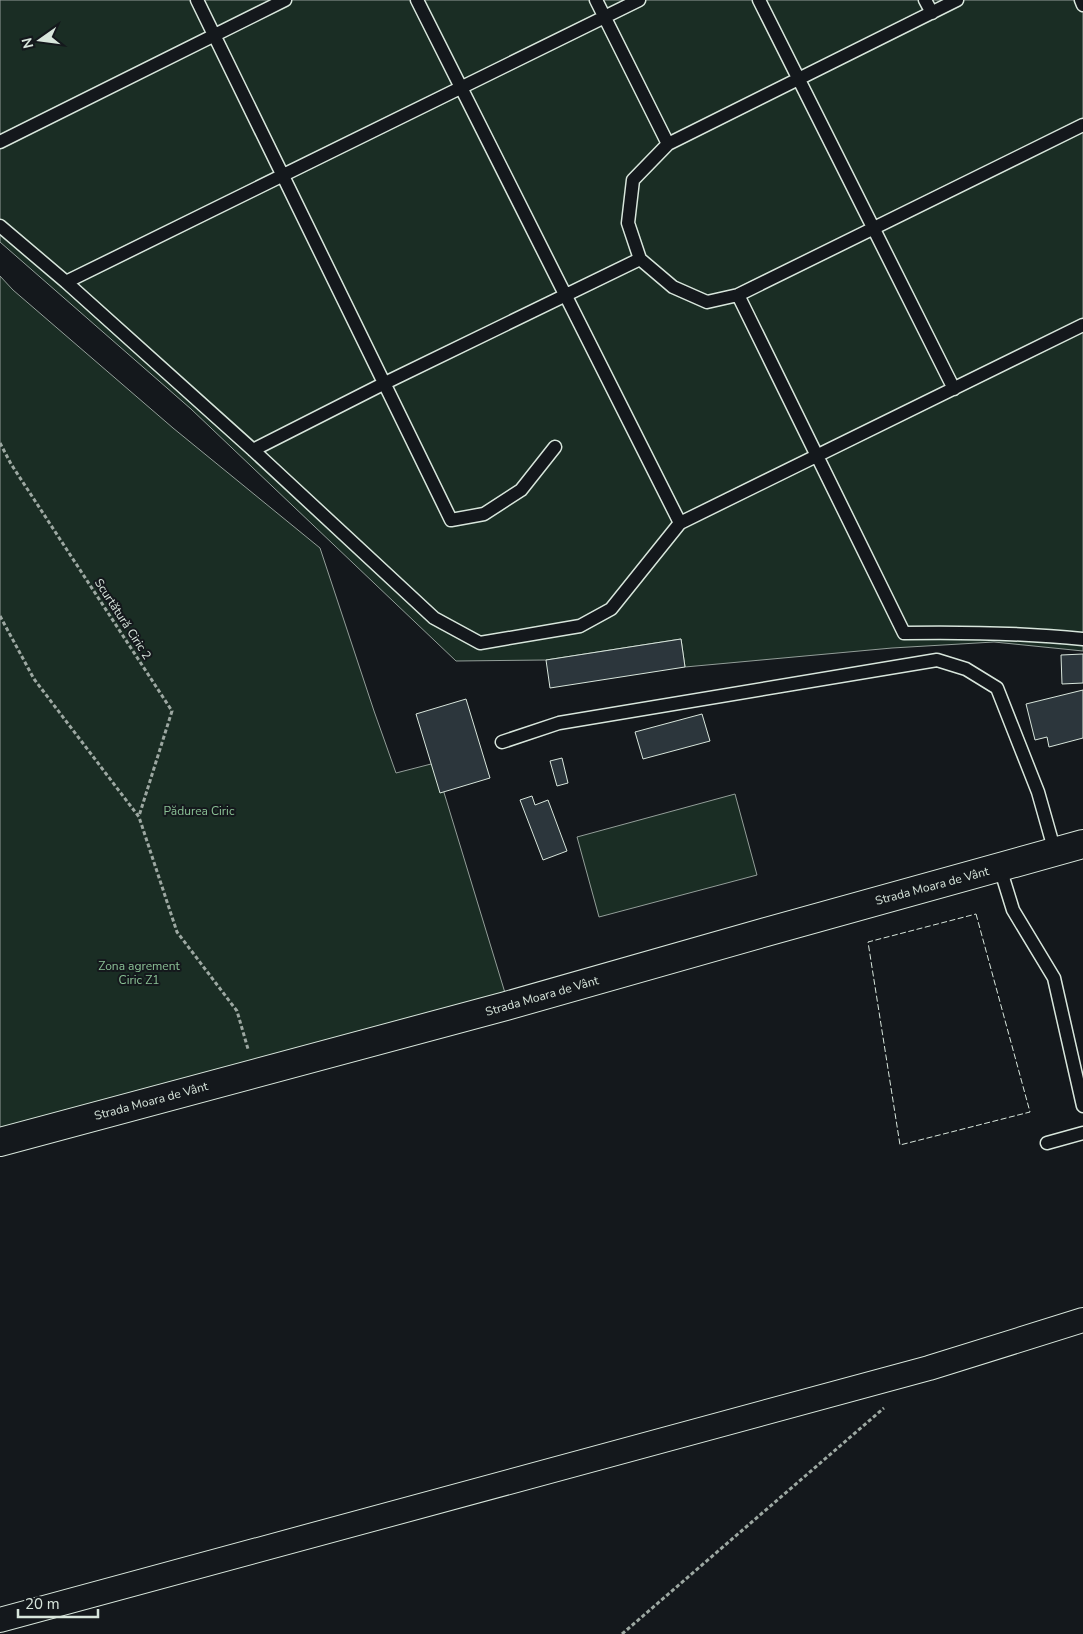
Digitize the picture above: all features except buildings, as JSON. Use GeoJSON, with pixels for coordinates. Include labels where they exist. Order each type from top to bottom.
{"type":"FeatureCollection","features":[{"type":"Feature","properties":{"kind":"main road","name":"Strada Moara de Vânt"},"geometry":{"type":"LineString","coordinates":[[0,1142],[506,1006],[1083,844]]}},
{"type":"Feature","properties":{"kind":"street"},"geometry":{"type":"LineString","coordinates":[[0,1620],[929,1368],[1083,1320]]}},
{"type":"Feature","properties":{"kind":"lane"},"geometry":{"type":"LineString","coordinates":[[197,0],[451,520],[484,514],[521,490],[556,447]]}},
{"type":"Feature","properties":{"kind":"lane"},"geometry":{"type":"LineString","coordinates":[[0,142],[285,0]]}},
{"type":"Feature","properties":{"kind":"lane"},"geometry":{"type":"LineString","coordinates":[[417,0],[680,523]]}},
{"type":"Feature","properties":{"kind":"lane"},"geometry":{"type":"LineString","coordinates":[[596,0],[668,144]]}},
{"type":"Feature","properties":{"kind":"lane"},"geometry":{"type":"LineString","coordinates":[[66,282],[639,0]]}},
{"type":"Feature","properties":{"kind":"lane"},"geometry":{"type":"LineString","coordinates":[[758,0],[954,389]]}},
{"type":"Feature","properties":{"kind":"lane"},"geometry":{"type":"LineString","coordinates":[[925,0],[932,13]]}},
{"type":"Feature","properties":{"kind":"lane"},"geometry":{"type":"LineString","coordinates":[[957,0],[668,144],[633,180],[628,223],[640,259],[673,287],[707,302],[738,295],[1083,125]]}},
{"type":"Feature","properties":{"kind":"lane"},"geometry":{"type":"LineString","coordinates":[[1081,0],[1083,5]]}},
{"type":"Feature","properties":{"kind":"lane"},"geometry":{"type":"LineString","coordinates":[[0,226],[66,282],[253,450],[434,618],[480,643],[580,626],[611,609],[680,523],[1083,326]]}},
{"type":"Feature","properties":{"kind":"lane"},"geometry":{"type":"LineString","coordinates":[[253,450],[384,382],[640,259]]}},
{"type":"Feature","properties":{"kind":"lane"},"geometry":{"type":"LineString","coordinates":[[738,295],[904,633],[966,632],[1083,638]]}},
{"type":"Feature","properties":{"kind":"lane"},"geometry":{"type":"LineString","coordinates":[[502,742],[560,723],[937,660],[966,669],[997,688],[1038,792],[1055,852]]}},
{"type":"Feature","properties":{"kind":"lane"},"geometry":{"type":"LineString","coordinates":[[1000,868],[1013,910],[1054,978],[1083,1106]]}},
{"type":"Feature","properties":{"kind":"lane"},"geometry":{"type":"LineString","coordinates":[[1047,1143],[1083,1133]]}},
{"type":"Feature","properties":{"kind":"path","name":"Scurtătură Ciric 2"},"geometry":{"type":"LineString","coordinates":[[0,443],[11,464],[172,710],[138,817]]}},
{"type":"Feature","properties":{"kind":"path"},"geometry":{"type":"LineString","coordinates":[[0,616],[34,679],[138,817],[177,932],[238,1011],[254,1074]]}},
{"type":"Feature","properties":{"kind":"path"},"geometry":{"type":"LineString","coordinates":[[622,1634],[886,1406]]}},
{"type":"Feature","properties":{"kind":"green space"},"geometry":{"type":"Polygon","coordinates":[[[0,0],[1083,0],[1083,651],[994,642],[892,648],[685,667],[681,639],[546,660],[456,661],[191,409],[0,242],[0,0]]]}},
{"type":"Feature","properties":{"kind":"green space","name":"Pădurea Ciric"},"geometry":{"type":"Polygon","coordinates":[[[0,276],[13,290],[173,428],[320,548],[396,773],[435,763],[509,1006],[0,1143],[0,276]]]}},
{"type":"Feature","properties":{"kind":"green space"},"geometry":{"type":"Polygon","coordinates":[[[735,794],[757,875],[599,917],[577,837],[735,794]]]}},
{"type":"Feature","properties":{"kind":"fence"},"geometry":{"type":"LineString","coordinates":[[976,914],[1030,1112],[900,1145],[868,942],[976,914]]}},
{"type":"Feature","properties":{"kind":"park label","name":"Zona agrement Ciric Z1"},"geometry":{"type":"Point","coordinates":[139,973]}}]}
